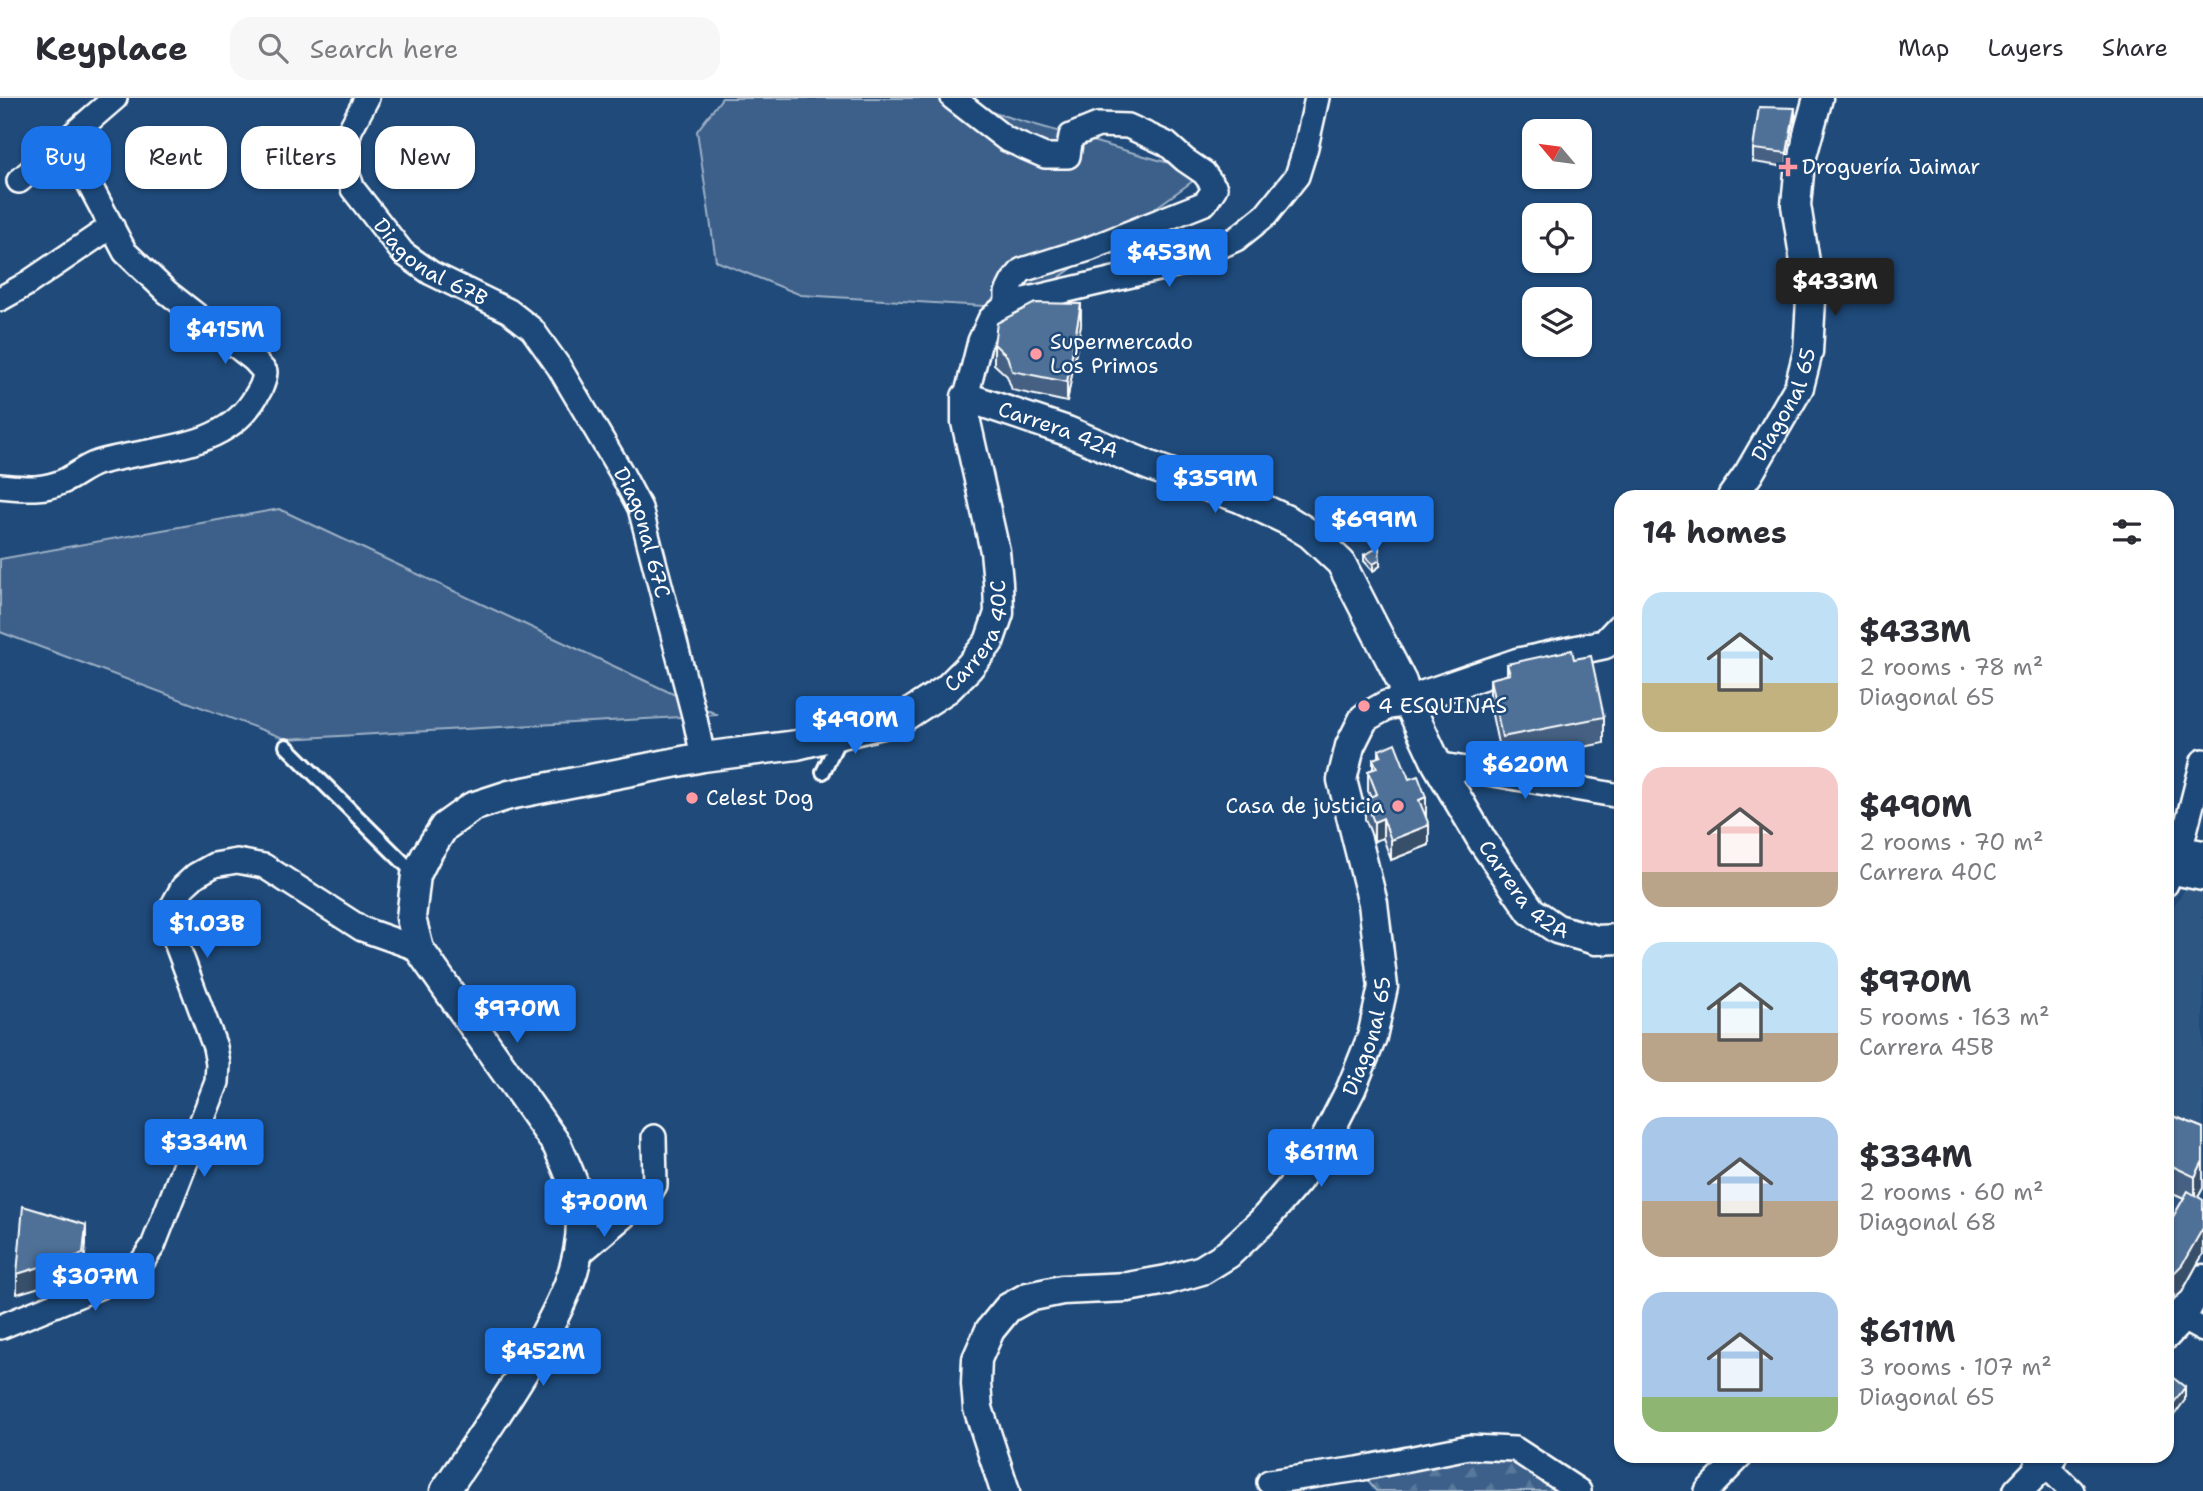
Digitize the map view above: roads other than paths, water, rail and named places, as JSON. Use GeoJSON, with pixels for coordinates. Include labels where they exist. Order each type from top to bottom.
{"type":"FeatureCollection","features":[{"type":"Feature","properties":{"kind":"street"},"geometry":{"type":"LineString","coordinates":[[82,126],[115,98]]}},
{"type":"Feature","properties":{"kind":"street","name":"Diagonal 67B"},"geometry":{"type":"LineString","coordinates":[[367,98],[349,130],[345,150],[346,170],[353,189],[403,253],[431,273],[509,311],[532,329]]}},
{"type":"Feature","properties":{"kind":"street","name":"Carrera 40C"},"geometry":{"type":"LineString","coordinates":[[416,875],[444,827],[472,807],[509,795],[703,757],[797,746],[899,720],[947,689],[989,642],[999,613],[998,582],[995,551],[966,422],[966,397],[980,341],[990,319],[1007,304],[1007,293],[1023,270],[1089,250],[1205,203],[1215,188],[1205,173],[1167,144],[1128,126],[1098,125],[1071,136],[1068,156],[1045,156],[1006,139],[953,98]]}},
{"type":"Feature","properties":{"kind":"street"},"geometry":{"type":"LineString","coordinates":[[1007,304],[1183,263],[1236,239],[1266,215],[1297,176],[1317,98]]}},
{"type":"Feature","properties":{"kind":"street","name":"Diagonal 65"},"geometry":{"type":"LineString","coordinates":[[1737,490],[1800,387],[1808,352],[1811,300],[1796,205],[1800,163],[1818,98]]}},
{"type":"Feature","properties":{"kind":"street"},"geometry":{"type":"LineString","coordinates":[[0,486],[43,488],[64,481],[95,464],[181,446],[218,433],[244,415],[264,384],[265,372],[254,360],[167,292],[125,252],[92,189]]}},
{"type":"Feature","properties":{"kind":"street"},"geometry":{"type":"LineString","coordinates":[[0,299],[112,226]]}},
{"type":"Feature","properties":{"kind":"street"},"geometry":{"type":"LineString","coordinates":[[0,286],[25,285]]}},
{"type":"Feature","properties":{"kind":"street","name":"Diagonal 67C"},"geometry":{"type":"LineString","coordinates":[[532,329],[559,366],[640,508],[703,757]]}},
{"type":"Feature","properties":{"kind":"street","name":"Carrera 42A"},"geometry":{"type":"LineString","coordinates":[[966,397],[1067,431],[1150,466],[1240,498],[1310,534],[1341,563],[1402,682],[1408,702],[1437,764],[1483,842],[1531,911],[1557,929],[1596,940],[1614,939]]}},
{"type":"Feature","properties":{"kind":"street","name":"Diagonal 65"},"geometry":{"type":"LineString","coordinates":[[1005,1491],[978,1408],[976,1384],[977,1359],[981,1349],[990,1330],[1008,1308],[1028,1297],[1062,1290],[1128,1287],[1167,1280],[1202,1270],[1228,1254],[1262,1222],[1297,1181],[1324,1142],[1351,1089],[1372,1037],[1383,987],[1373,903],[1342,780],[1350,746],[1364,718],[1387,705],[1408,702],[1517,663],[1605,644],[1614,634]]}},
{"type":"Feature","properties":{"kind":"street"},"geometry":{"type":"LineString","coordinates":[[2203,761],[2176,863],[2203,876]]}},
{"type":"Feature","properties":{"kind":"street"},"geometry":{"type":"LineString","coordinates":[[1437,764],[1614,795]]}},
{"type":"Feature","properties":{"kind":"street"},"geometry":{"type":"LineString","coordinates":[[0,1327],[119,1280],[135,1272],[147,1257],[217,1082],[215,1047],[171,929],[172,907],[183,887],[196,875],[214,865],[237,861],[264,866],[362,929],[419,949]]}},
{"type":"Feature","properties":{"kind":"street"},"geometry":{"type":"LineString","coordinates":[[416,875],[411,918],[419,949],[557,1145],[572,1180],[581,1219],[578,1255],[572,1282],[513,1392],[445,1491]]}},
{"type":"Feature","properties":{"kind":"street"},"geometry":{"type":"LineString","coordinates":[[578,1255],[649,1195],[655,1185],[654,1137]]}},
{"type":"Feature","properties":{"kind":"street"},"geometry":{"type":"LineString","coordinates":[[2179,1324],[2203,1279]]}},
{"type":"Feature","properties":{"kind":"street"},"geometry":{"type":"LineString","coordinates":[[1269,1482],[1358,1469],[1469,1447],[1515,1449],[1579,1491]]}},
{"type":"Feature","properties":{"kind":"street"},"geometry":{"type":"LineString","coordinates":[[1707,1491],[1734,1463]]}},
{"type":"Feature","properties":{"kind":"street"},"geometry":{"type":"LineString","coordinates":[[2018,1491],[2041,1463]]}},
{"type":"Feature","properties":{"kind":"street"},"geometry":{"type":"LineString","coordinates":[[2048,1463],[2072,1491]]}},
{"type":"Feature","properties":{"kind":"lane"},"geometry":{"type":"LineString","coordinates":[[823,772],[841,734]]}},
{"type":"Feature","properties":{"kind":"lane"},"geometry":{"type":"LineString","coordinates":[[286,746],[416,875]]}},
{"type":"Feature","properties":{"kind":"place","name":"Droguería Jaimar"},"geometry":{"type":"Point","coordinates":[1788,167]}},
{"type":"Feature","properties":{"kind":"place","name":"Supermercado Los Primos"},"geometry":{"type":"Point","coordinates":[1036,354]}},
{"type":"Feature","properties":{"kind":"place","name":"4 ESQUINAS"},"geometry":{"type":"Point","coordinates":[1364,706]}},
{"type":"Feature","properties":{"kind":"place","name":"Celest Dog"},"geometry":{"type":"Point","coordinates":[692,798]}},
{"type":"Feature","properties":{"kind":"place","name":"Casa de justicia"},"geometry":{"type":"Point","coordinates":[1398,806]}}]}
